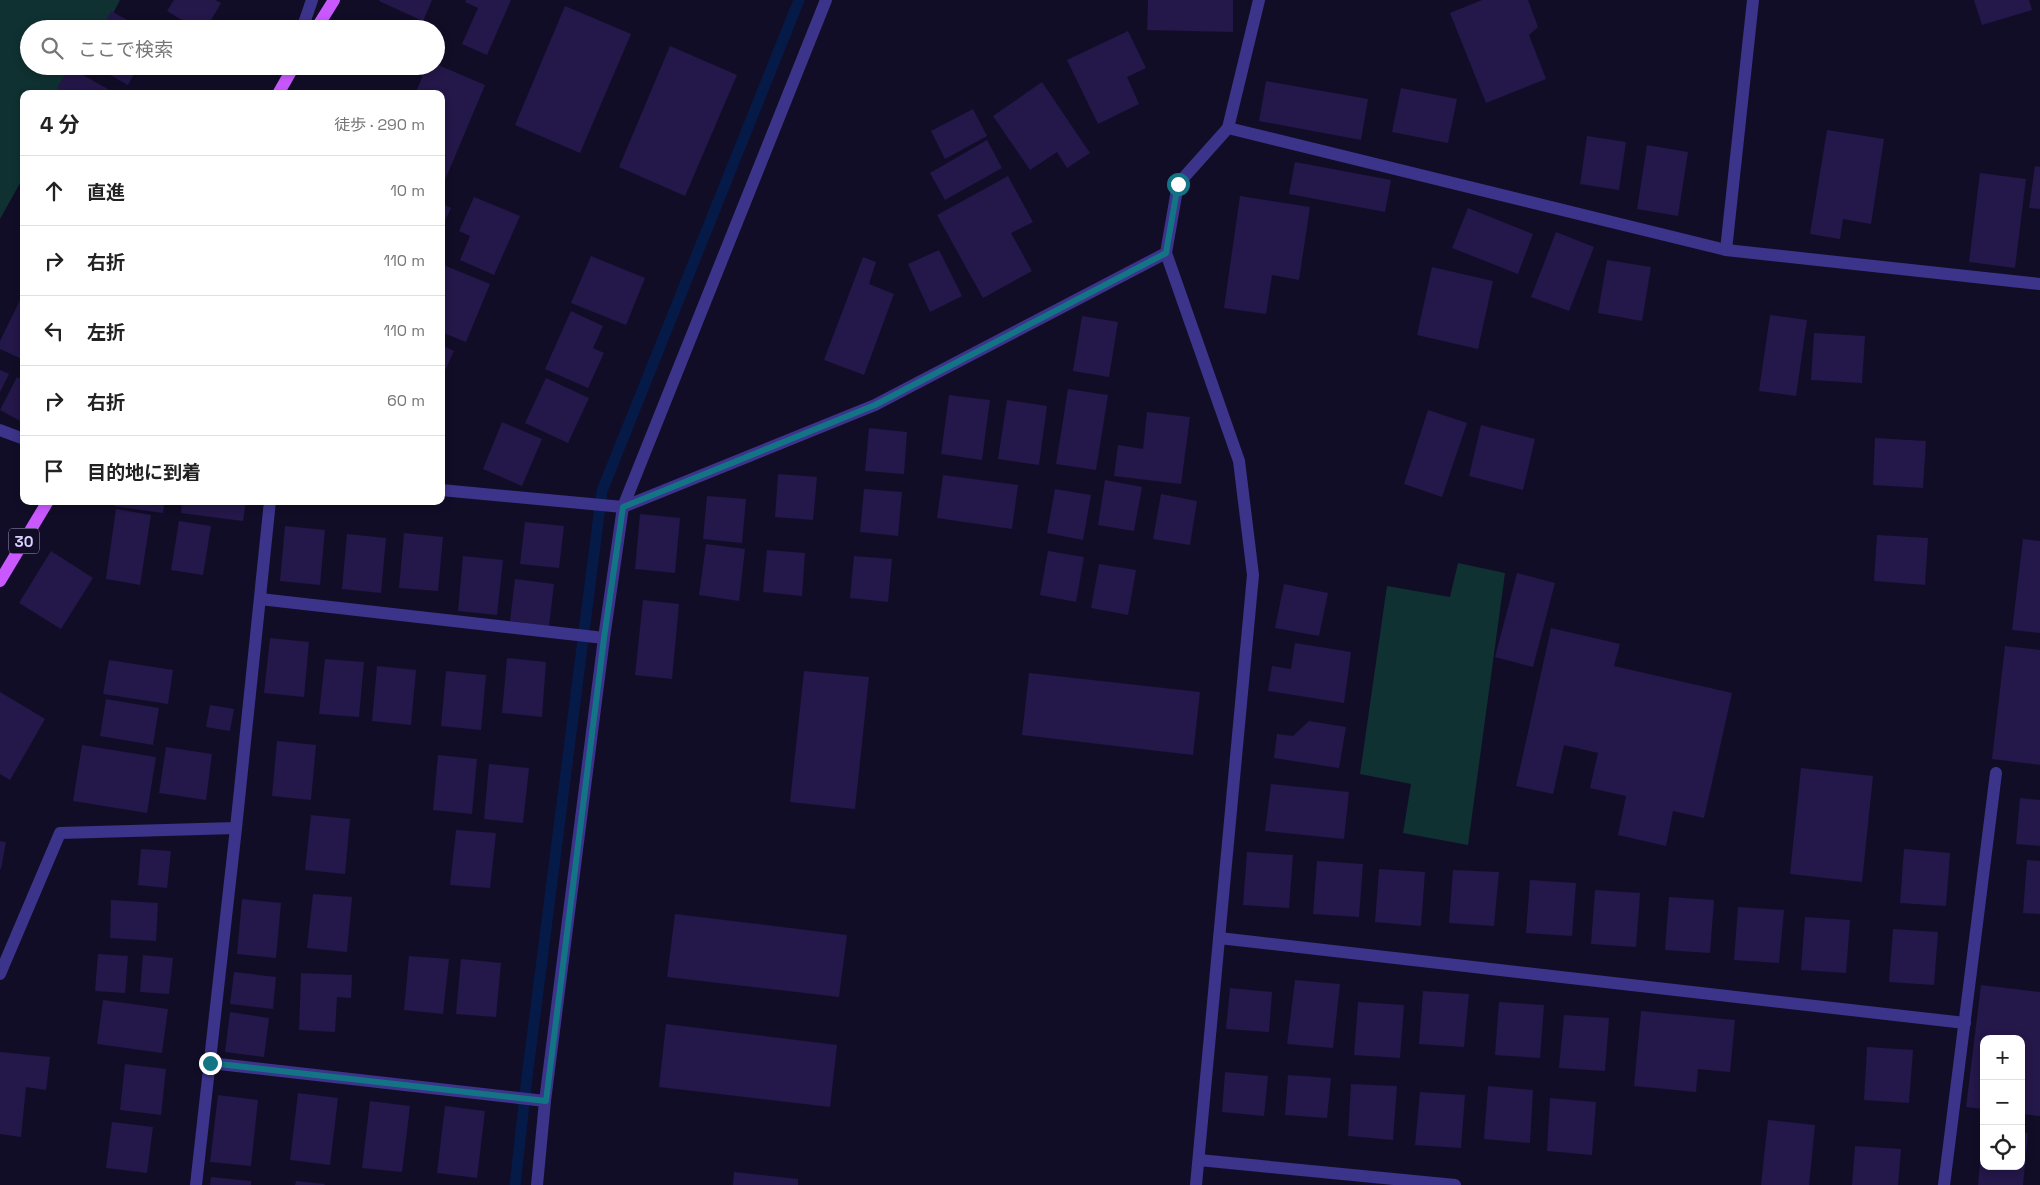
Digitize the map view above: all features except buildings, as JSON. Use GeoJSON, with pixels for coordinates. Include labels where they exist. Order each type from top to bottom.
{"type":"FeatureCollection","features":[{"type":"Feature","properties":{"kind":"main road"},"geometry":{"type":"LineString","coordinates":[[322,20],[334,0]]}},
{"type":"Feature","properties":{"kind":"main road"},"geometry":{"type":"LineString","coordinates":[[280,90],[289,75]]}},
{"type":"Feature","properties":{"kind":"main road","name":"30"},"geometry":{"type":"LineString","coordinates":[[0,581],[46,505]]}},
{"type":"Feature","properties":{"kind":"street"},"geometry":{"type":"LineString","coordinates":[[305,20],[312,0]]}},
{"type":"Feature","properties":{"kind":"street"},"geometry":{"type":"LineString","coordinates":[[537,1185],[604,638],[623,507],[826,0]]}},
{"type":"Feature","properties":{"kind":"street"},"geometry":{"type":"LineString","coordinates":[[1196,1185],[1253,575],[1239,461],[1166,253],[1178,184],[1228,128],[1259,0]]}},
{"type":"Feature","properties":{"kind":"street"},"geometry":{"type":"LineString","coordinates":[[1726,250],[1753,0]]}},
{"type":"Feature","properties":{"kind":"street"},"geometry":{"type":"LineString","coordinates":[[286,81],[288,75]]}},
{"type":"Feature","properties":{"kind":"street"},"geometry":{"type":"LineString","coordinates":[[1228,128],[1726,250],[2040,284]]}},
{"type":"Feature","properties":{"kind":"street"},"geometry":{"type":"LineString","coordinates":[[445,490],[623,507],[875,405],[1166,253]]}},
{"type":"Feature","properties":{"kind":"street"},"geometry":{"type":"LineString","coordinates":[[0,430],[20,438]]}},
{"type":"Feature","properties":{"kind":"street"},"geometry":{"type":"LineString","coordinates":[[196,1185],[270,505]]}},
{"type":"Feature","properties":{"kind":"street"},"geometry":{"type":"LineString","coordinates":[[260,599],[604,638]]}},
{"type":"Feature","properties":{"kind":"street"},"geometry":{"type":"LineString","coordinates":[[1944,1185],[1996,773]]}},
{"type":"Feature","properties":{"kind":"street"},"geometry":{"type":"LineString","coordinates":[[0,974],[60,833],[236,828]]}},
{"type":"Feature","properties":{"kind":"street"},"geometry":{"type":"LineString","coordinates":[[1219,938],[1965,1022]]}},
{"type":"Feature","properties":{"kind":"street"},"geometry":{"type":"LineString","coordinates":[[210,1063],[546,1101]]}},
{"type":"Feature","properties":{"kind":"street"},"geometry":{"type":"LineString","coordinates":[[1199,1160],[1416,1183],[1455,1185]]}},
{"type":"Feature","properties":{"kind":"green space"},"geometry":{"type":"Polygon","coordinates":[[[0,0],[120,0],[110,20],[20,20],[20,75],[79,75],[71,90],[20,90],[20,183],[0,219],[0,0]]]}},
{"type":"Feature","properties":{"kind":"green space"},"geometry":{"type":"Polygon","coordinates":[[[1458,563],[1505,573],[1468,845],[1403,833],[1411,784],[1360,774],[1387,586],[1450,597],[1458,563]]]}},
{"type":"Feature","properties":{"kind":"waterway"},"geometry":{"type":"LineString","coordinates":[[515,1185],[527,1077],[602,491],[799,0]]}},
{"type":"Feature","properties":{"kind":"route"},"geometry":{"type":"LineString","coordinates":[[210,1063],[546,1101],[604,638],[623,507],[875,405],[1166,253],[1178,184]]}}]}
